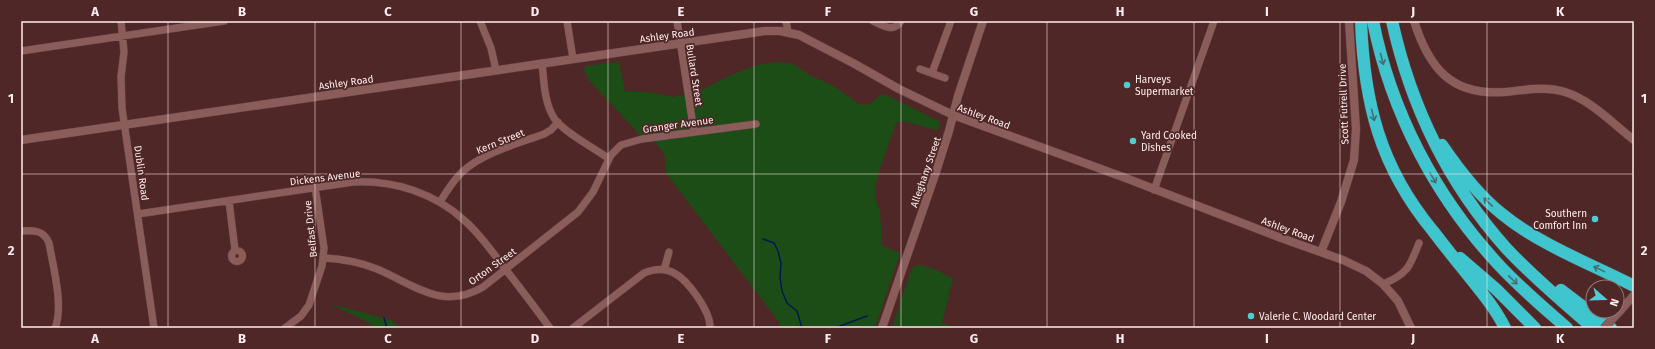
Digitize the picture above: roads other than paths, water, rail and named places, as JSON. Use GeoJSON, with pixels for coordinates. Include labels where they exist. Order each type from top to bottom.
{"type":"FeatureCollection","features":[{"type":"Feature","properties":{"kind":"highway"},"geometry":{"type":"LineString","coordinates":[[1361,21],[1367,86],[1379,139],[1392,169],[1415,207],[1493,307],[1505,328]]}},
{"type":"Feature","properties":{"kind":"highway"},"geometry":{"type":"LineString","coordinates":[[1373,21],[1384,66],[1404,121],[1421,157],[1446,199],[1462,223],[1499,265],[1522,288],[1567,328]]}},
{"type":"Feature","properties":{"kind":"highway"},"geometry":{"type":"LineString","coordinates":[[1392,21],[1403,65],[1417,106],[1443,160],[1458,185],[1479,216],[1526,268],[1593,328]]}},
{"type":"Feature","properties":{"kind":"highway"},"geometry":{"type":"LineString","coordinates":[[1417,106],[1460,169],[1482,195],[1503,215],[1530,234],[1634,286]]}},
{"type":"Feature","properties":{"kind":"highway"},"geometry":{"type":"LineString","coordinates":[[1479,216],[1582,307],[1611,328]]}},
{"type":"Feature","properties":{"kind":"highway"},"geometry":{"type":"LineString","coordinates":[[1440,240],[1496,289],[1535,328]]}},
{"type":"Feature","properties":{"kind":"street","name":"Dublin Road"},"geometry":{"type":"LineString","coordinates":[[121,21],[124,52],[121,93],[154,328]]}},
{"type":"Feature","properties":{"kind":"street"},"geometry":{"type":"LineString","coordinates":[[21,51],[224,21]]}},
{"type":"Feature","properties":{"kind":"street"},"geometry":{"type":"LineString","coordinates":[[480,21],[491,48],[496,70]]}},
{"type":"Feature","properties":{"kind":"street"},"geometry":{"type":"LineString","coordinates":[[567,21],[573,59]]}},
{"type":"Feature","properties":{"kind":"street","name":"Bullard Street"},"geometry":{"type":"LineString","coordinates":[[677,21],[694,132]]}},
{"type":"Feature","properties":{"kind":"street"},"geometry":{"type":"LineString","coordinates":[[786,21],[788,32]]}},
{"type":"Feature","properties":{"kind":"street"},"geometry":{"type":"LineString","coordinates":[[873,21],[887,28],[891,28],[898,25],[901,21]]}},
{"type":"Feature","properties":{"kind":"street"},"geometry":{"type":"LineString","coordinates":[[932,73],[951,21]]}},
{"type":"Feature","properties":{"kind":"street"},"geometry":{"type":"LineString","coordinates":[[1154,190],[1214,21]]}},
{"type":"Feature","properties":{"kind":"street","name":"Scott Futrell Drive"},"geometry":{"type":"LineString","coordinates":[[1321,252],[1346,188],[1354,160],[1356,129],[1349,21]]}},
{"type":"Feature","properties":{"kind":"street"},"geometry":{"type":"LineString","coordinates":[[1414,21],[1423,47],[1432,62],[1446,77],[1460,86],[1478,91],[1491,92],[1545,88],[1566,92],[1593,107],[1634,140]]}},
{"type":"Feature","properties":{"kind":"street","name":"Alleghany Street"},"geometry":{"type":"LineString","coordinates":[[882,328],[936,172],[981,23]]}},
{"type":"Feature","properties":{"kind":"street","name":"Ashley Road"},"geometry":{"type":"LineString","coordinates":[[21,140],[765,31],[788,32],[816,43],[899,89],[953,115],[1343,260],[1366,271],[1383,284],[1398,301],[1411,328]]}},
{"type":"Feature","properties":{"kind":"street"},"geometry":{"type":"LineString","coordinates":[[542,63],[547,99],[558,122],[608,158]]}},
{"type":"Feature","properties":{"kind":"street"},"geometry":{"type":"LineString","coordinates":[[920,69],[945,78]]}},
{"type":"Feature","properties":{"kind":"street","name":"Kern Street"},"geometry":{"type":"LineString","coordinates":[[440,202],[454,180],[472,164],[488,155],[544,134],[551,130],[558,122]]}},
{"type":"Feature","properties":{"kind":"street","name":"Granger Avenue"},"geometry":{"type":"LineString","coordinates":[[608,158],[616,149],[628,142],[756,124]]}},
{"type":"Feature","properties":{"kind":"street","name":"Orton Street"},"geometry":{"type":"LineString","coordinates":[[324,258],[344,260],[367,265],[428,293],[449,297],[466,295],[475,292],[578,212],[593,192],[608,158]]}},
{"type":"Feature","properties":{"kind":"street","name":"Dickens Avenue"},"geometry":{"type":"LineString","coordinates":[[138,214],[353,182],[374,182],[400,186],[426,195],[440,202],[475,230],[550,328]]}},
{"type":"Feature","properties":{"kind":"street","name":"Belfast Drive"},"geometry":{"type":"LineString","coordinates":[[285,328],[301,316],[309,305],[324,258],[316,187]]}},
{"type":"Feature","properties":{"kind":"street"},"geometry":{"type":"LineString","coordinates":[[229,201],[235,250]]}},
{"type":"Feature","properties":{"kind":"street"},"geometry":{"type":"LineString","coordinates":[[21,231],[34,230],[39,232],[44,235],[49,243],[59,306],[55,328]]}},
{"type":"Feature","properties":{"kind":"street"},"geometry":{"type":"LineString","coordinates":[[1383,284],[1398,278],[1409,268],[1419,243]]}},
{"type":"Feature","properties":{"kind":"street"},"geometry":{"type":"LineString","coordinates":[[664,270],[669,252]]}},
{"type":"Feature","properties":{"kind":"street"},"geometry":{"type":"LineString","coordinates":[[573,328],[644,273],[656,269],[675,273],[683,280],[705,309],[710,326]]}},
{"type":"Feature","properties":{"kind":"street"},"geometry":{"type":"LineString","coordinates":[[1604,328],[1634,294]]}},
{"type":"Feature","properties":{"kind":"waterway"},"geometry":{"type":"LineString","coordinates":[[763,239],[774,243],[778,251],[781,263],[780,278],[782,291],[787,303],[797,311],[802,328]]}},
{"type":"Feature","properties":{"kind":"waterway"},"geometry":{"type":"LineString","coordinates":[[835,328],[867,316]]}},
{"type":"Feature","properties":{"kind":"waterway"},"geometry":{"type":"LineString","coordinates":[[384,318],[387,328]]}},
{"type":"Feature","properties":{"kind":"place","name":"Harveys Supermarket"},"geometry":{"type":"Point","coordinates":[1127,85]}},
{"type":"Feature","properties":{"kind":"place","name":"Yard Cooked Dishes"},"geometry":{"type":"Point","coordinates":[1133,141]}},
{"type":"Feature","properties":{"kind":"place","name":"Southern Comfort Inn"},"geometry":{"type":"Point","coordinates":[1595,219]}},
{"type":"Feature","properties":{"kind":"place","name":"Valerie C. Woodard Center"},"geometry":{"type":"Point","coordinates":[1251,316]}}]}
